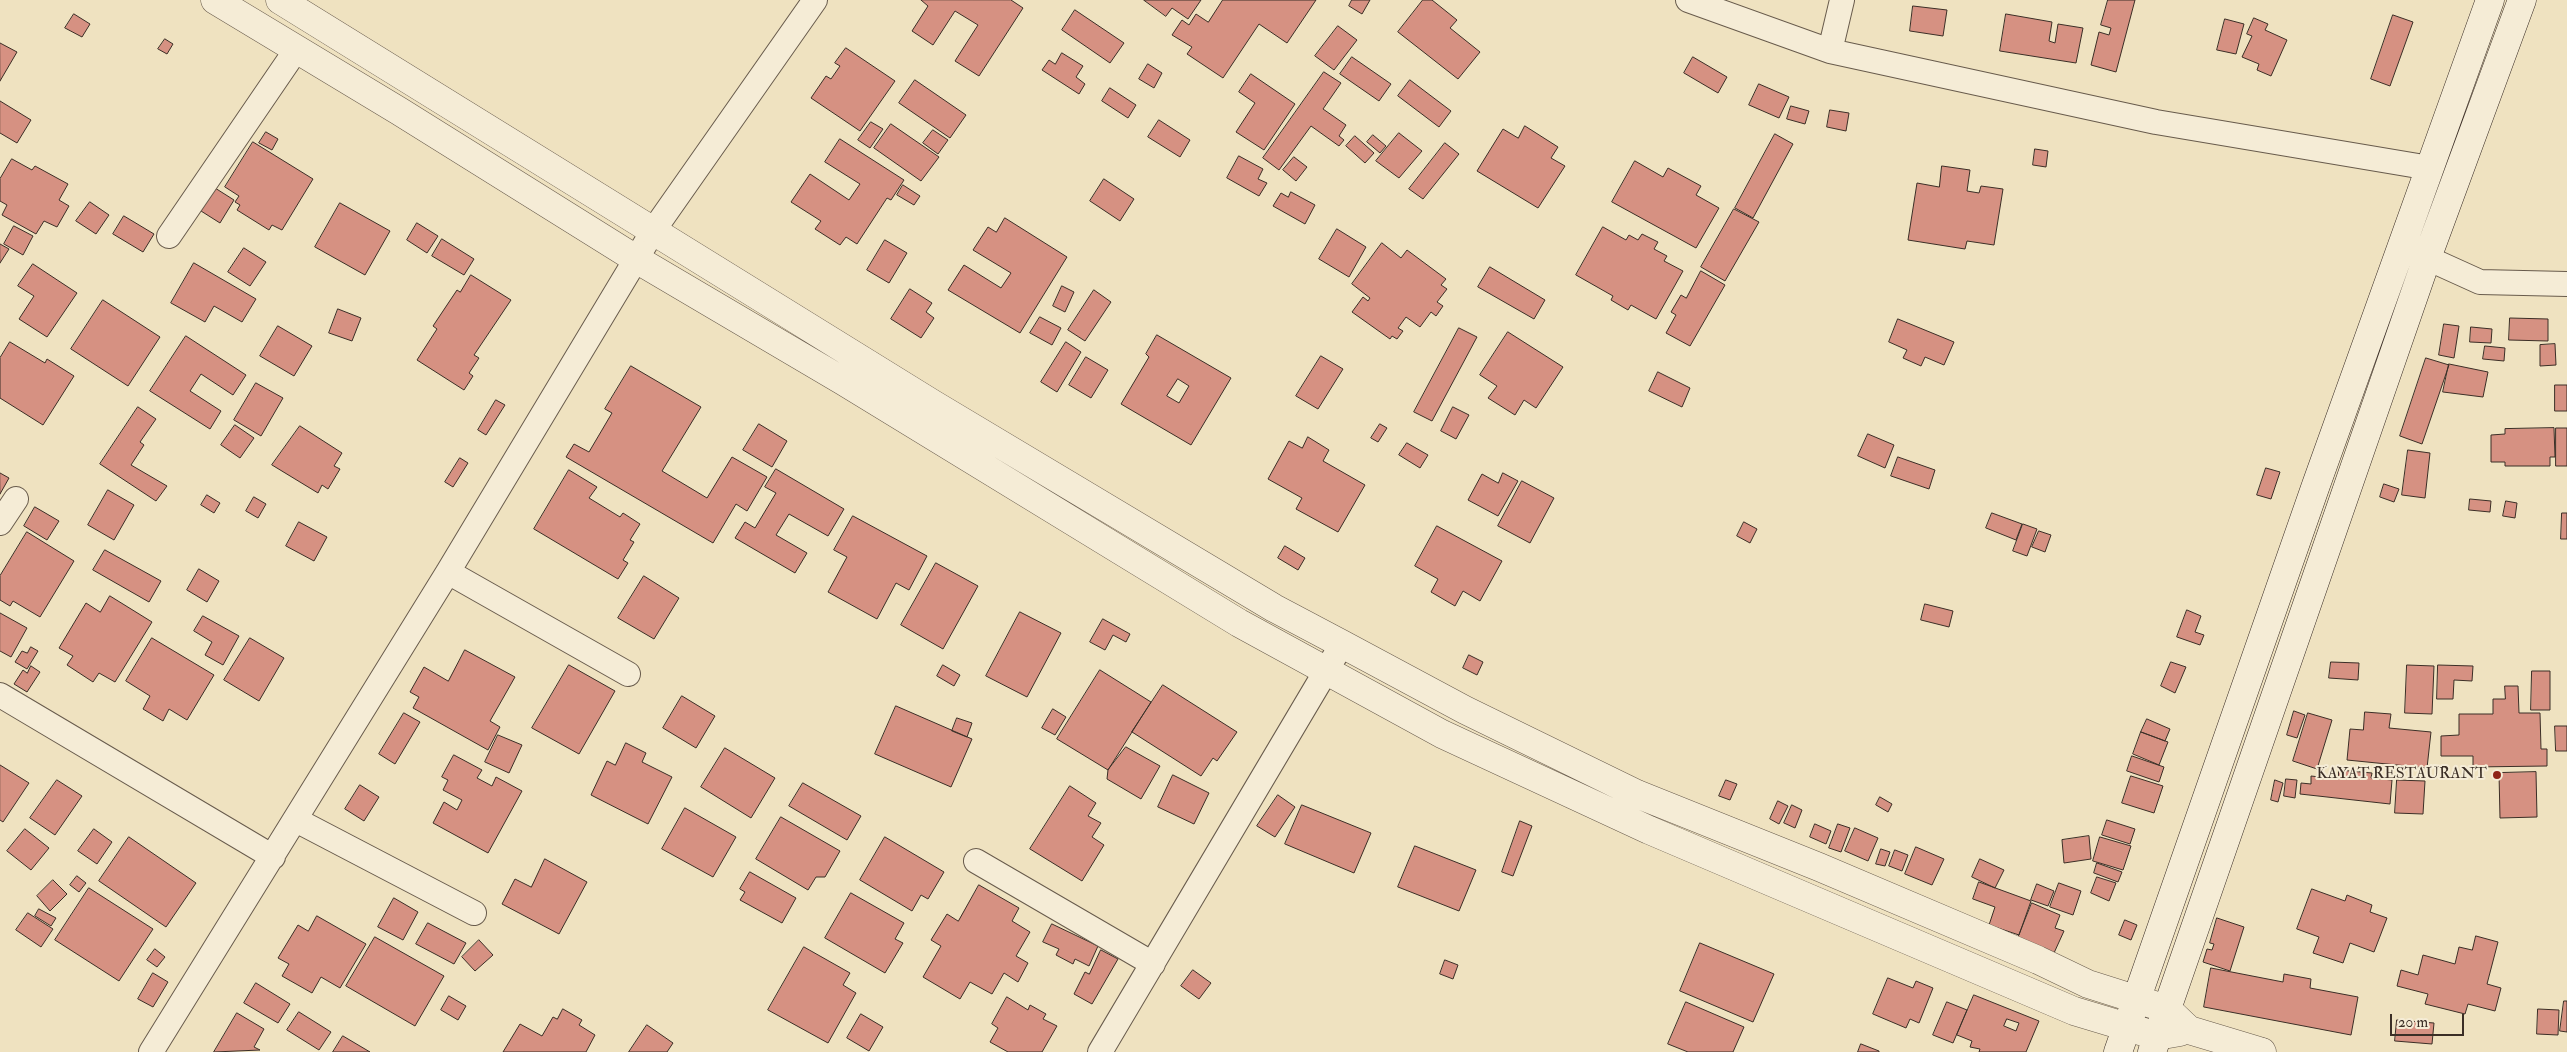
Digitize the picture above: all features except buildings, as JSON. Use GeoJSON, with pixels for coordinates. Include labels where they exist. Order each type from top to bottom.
{"type":"FeatureCollection","features":[{"type":"Feature","properties":{"kind":"street"},"geometry":{"type":"LineString","coordinates":[[215,0],[399,111],[636,259],[843,381],[1239,623],[1442,734],[1649,830],[2074,1011],[2122,1039],[2155,1044],[2189,1030]]}},
{"type":"Feature","properties":{"kind":"street"},"geometry":{"type":"LineString","coordinates":[[280,0],[426,92],[950,414],[1274,608],[1466,710],[1637,794],[1819,867],[2038,960],[2088,984],[2167,1009],[2189,1030],[2261,1052]]}},
{"type":"Feature","properties":{"kind":"street"},"geometry":{"type":"LineString","coordinates":[[151,1052],[448,572],[653,231],[815,0]]}},
{"type":"Feature","properties":{"kind":"street"},"geometry":{"type":"LineString","coordinates":[[1688,0],[1830,51],[2156,122],[2430,168]]}},
{"type":"Feature","properties":{"kind":"street"},"geometry":{"type":"LineString","coordinates":[[1830,51],[1842,0]]}},
{"type":"Feature","properties":{"kind":"street"},"geometry":{"type":"LineString","coordinates":[[2122,1039],[2490,0]]}},
{"type":"Feature","properties":{"kind":"street"},"geometry":{"type":"LineString","coordinates":[[2155,1044],[2427,258],[2522,0]]}},
{"type":"Feature","properties":{"kind":"street"},"geometry":{"type":"LineString","coordinates":[[169,236],[296,50]]}},
{"type":"Feature","properties":{"kind":"street"},"geometry":{"type":"LineString","coordinates":[[2427,258],[2480,282],[2567,284]]}},
{"type":"Feature","properties":{"kind":"street"},"geometry":{"type":"LineString","coordinates":[[0,523],[16,499]]}},
{"type":"Feature","properties":{"kind":"street"},"geometry":{"type":"LineString","coordinates":[[448,572],[628,674]]}},
{"type":"Feature","properties":{"kind":"street"},"geometry":{"type":"LineString","coordinates":[[1100,1052],[1328,671],[1342,644]]}},
{"type":"Feature","properties":{"kind":"street"},"geometry":{"type":"LineString","coordinates":[[0,695],[273,857]]}},
{"type":"Feature","properties":{"kind":"street"},"geometry":{"type":"LineString","coordinates":[[296,820],[474,913]]}},
{"type":"Feature","properties":{"kind":"street"},"geometry":{"type":"LineString","coordinates":[[976,861],[1153,964]]}},
{"type":"Feature","properties":{"kind":"street"},"geometry":{"type":"LineString","coordinates":[[2256,1052],[2261,1052]]}},
{"type":"Feature","properties":{"kind":"place","name":"KAYAT RESTAURANT"},"geometry":{"type":"Point","coordinates":[2497,775]}}]}
